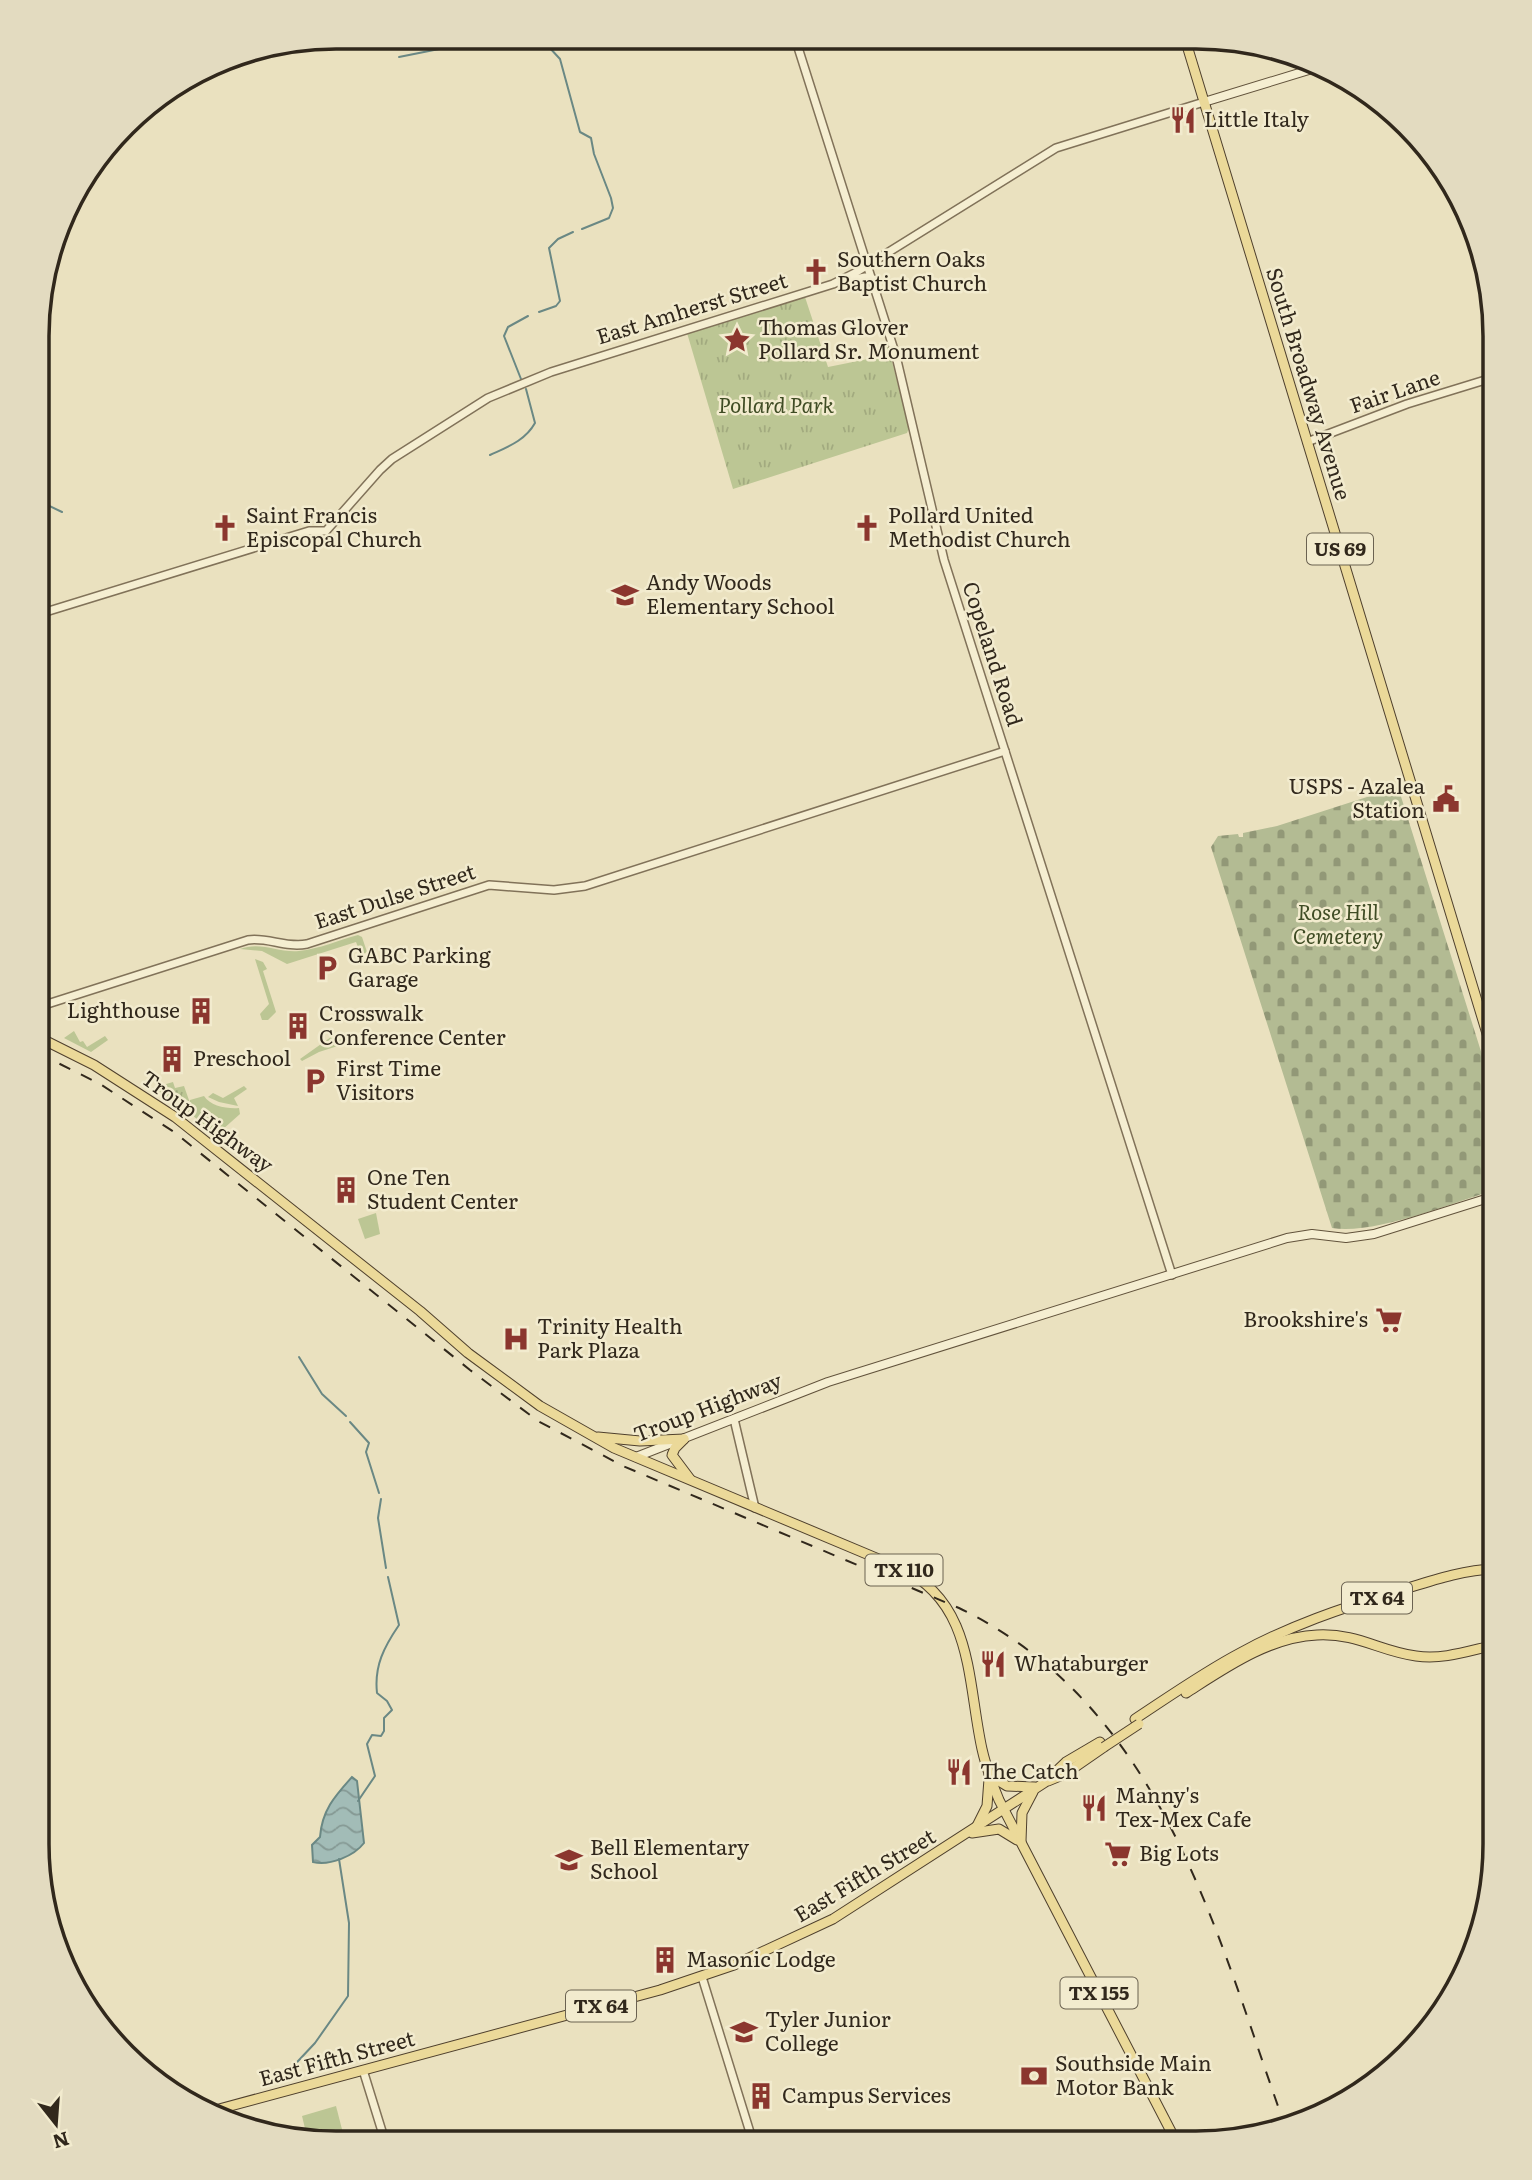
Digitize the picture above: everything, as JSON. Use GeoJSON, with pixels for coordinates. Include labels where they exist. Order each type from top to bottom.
{"type":"FeatureCollection","features":[{"type":"Feature","properties":{"kind":"main road","name":"South Broadway Avenue"},"geometry":{"type":"LineString","coordinates":[[1188,49],[1483,1021]]}},
{"type":"Feature","properties":{"kind":"main road"},"geometry":{"type":"LineString","coordinates":[[1204,102],[1306,71]]}},
{"type":"Feature","properties":{"kind":"main road","name":"Troup Highway"},"geometry":{"type":"LineString","coordinates":[[49,1042],[94,1065],[176,1116],[517,1391],[592,1436],[636,1457],[828,1382],[1301,1235],[1319,1234],[1346,1238],[1374,1234],[1483,1200]]}},
{"type":"Feature","properties":{"kind":"main road"},"geometry":{"type":"LineString","coordinates":[[592,1436],[640,1441],[684,1439]]}},
{"type":"Feature","properties":{"kind":"main road"},"geometry":{"type":"LineString","coordinates":[[684,1439],[675,1448],[673,1455],[691,1480]]}},
{"type":"Feature","properties":{"kind":"main road","name":"TX 110"},"geometry":{"type":"LineString","coordinates":[[636,1457],[905,1571],[926,1584],[943,1601],[954,1618],[962,1641],[982,1752],[1004,1809]]}},
{"type":"Feature","properties":{"kind":"main road","name":"TX 64"},"geometry":{"type":"LineString","coordinates":[[1040,1785],[1065,1774],[1102,1744],[1225,1661],[1278,1634],[1339,1610],[1435,1580],[1483,1570]]}},
{"type":"Feature","properties":{"kind":"main road","name":"TX 64"},"geometry":{"type":"LineString","coordinates":[[1137,1721],[1273,1645],[1311,1635],[1353,1637],[1408,1655],[1429,1657],[1448,1656],[1483,1648]]}},
{"type":"Feature","properties":{"kind":"main road"},"geometry":{"type":"LineString","coordinates":[[976,1827],[987,1805],[989,1774],[1011,1787],[1040,1785]]}},
{"type":"Feature","properties":{"kind":"main road"},"geometry":{"type":"LineString","coordinates":[[967,1834],[999,1829],[1021,1843],[1023,1810],[1040,1785]]}},
{"type":"Feature","properties":{"kind":"main road","name":"East Fifth Street"},"geometry":{"type":"LineString","coordinates":[[223,2108],[702,1977],[761,1954],[833,1919],[1040,1785]]}},
{"type":"Feature","properties":{"kind":"main road","name":"TX 155"},"geometry":{"type":"LineString","coordinates":[[1004,1809],[1171,2131]]}},
{"type":"Feature","properties":{"kind":"street","name":"Copeland Road"},"geometry":{"type":"LineString","coordinates":[[799,49],[899,366],[944,560],[1172,1275]]}},
{"type":"Feature","properties":{"kind":"street","name":"East Amherst Street"},"geometry":{"type":"LineString","coordinates":[[49,611],[309,531],[326,531],[392,459],[488,398],[551,372],[838,281],[1056,148],[1204,102]]}},
{"type":"Feature","properties":{"kind":"street"},"geometry":{"type":"LineString","coordinates":[[838,281],[865,277],[873,279]]}},
{"type":"Feature","properties":{"kind":"street","name":"Fair Lane"},"geometry":{"type":"LineString","coordinates":[[1307,442],[1407,404],[1483,381]]}},
{"type":"Feature","properties":{"kind":"street","name":"East Dulse Street"},"geometry":{"type":"LineString","coordinates":[[49,1003],[248,940],[260,939],[289,946],[312,943],[489,885],[554,890],[585,886],[1005,751]]}},
{"type":"Feature","properties":{"kind":"street"},"geometry":{"type":"LineString","coordinates":[[734,1419],[755,1508]]}},
{"type":"Feature","properties":{"kind":"street"},"geometry":{"type":"LineString","coordinates":[[702,1977],[750,2131]]}},
{"type":"Feature","properties":{"kind":"street"},"geometry":{"type":"LineString","coordinates":[[363,2070],[382,2131]]}},
{"type":"Feature","properties":{"kind":"green space","name":"Pollard Park"},"geometry":{"type":"Polygon","coordinates":[[[805,297],[828,367],[878,357],[876,350],[888,346],[909,428],[907,433],[733,489],[687,333],[805,297]]]}},
{"type":"Feature","properties":{"kind":"green space","name":"Rose Hill Cemetery"},"geometry":{"type":"Polygon","coordinates":[[[1398,787],[1483,1058],[1483,1194],[1369,1227],[1332,1228],[1211,847],[1218,836],[1238,834],[1243,837],[1243,833],[1277,826],[1398,787]]]}},
{"type":"Feature","properties":{"kind":"green space"},"geometry":{"type":"Polygon","coordinates":[[[358,935],[362,937],[367,952],[361,955],[356,942],[287,964],[262,951],[240,949],[255,946],[299,951],[358,935]]]}},
{"type":"Feature","properties":{"kind":"green space"},"geometry":{"type":"Polygon","coordinates":[[[255,959],[263,962],[267,969],[263,971],[276,1012],[268,1020],[262,1020],[260,1014],[269,1004],[255,959]]]}},
{"type":"Feature","properties":{"kind":"green space"},"geometry":{"type":"Polygon","coordinates":[[[74,1031],[80,1042],[83,1041],[87,1047],[105,1036],[108,1040],[91,1052],[64,1038],[74,1031]]]}},
{"type":"Feature","properties":{"kind":"green space"},"geometry":{"type":"Polygon","coordinates":[[[345,1036],[347,1043],[302,1061],[300,1059],[331,1037],[335,1043],[345,1036]]]}},
{"type":"Feature","properties":{"kind":"green space"},"geometry":{"type":"Polygon","coordinates":[[[173,1082],[175,1088],[184,1086],[190,1103],[180,1106],[153,1088],[173,1082]]]}},
{"type":"Feature","properties":{"kind":"green space"},"geometry":{"type":"Polygon","coordinates":[[[244,1086],[247,1089],[234,1098],[238,1106],[208,1097],[213,1093],[223,1098],[244,1086]]]}},
{"type":"Feature","properties":{"kind":"green space"},"geometry":{"type":"Polygon","coordinates":[[[204,1096],[219,1106],[239,1108],[240,1114],[222,1130],[214,1132],[180,1106],[204,1096]]]}},
{"type":"Feature","properties":{"kind":"green space"},"geometry":{"type":"Polygon","coordinates":[[[376,1213],[380,1234],[365,1239],[358,1219],[376,1213]]]}},
{"type":"Feature","properties":{"kind":"green space"},"geometry":{"type":"Polygon","coordinates":[[[336,2106],[342,2131],[305,2129],[302,2116],[336,2106]]]}},
{"type":"Feature","properties":{"kind":"water"},"geometry":{"type":"Polygon","coordinates":[[[352,1777],[357,1781],[364,1843],[341,1859],[327,1863],[313,1862],[312,1845],[320,1837],[323,1819],[335,1797],[352,1777]]]}},
{"type":"Feature","properties":{"kind":"waterway"},"geometry":{"type":"LineString","coordinates":[[399,57],[439,49]]}},
{"type":"Feature","properties":{"kind":"waterway"},"geometry":{"type":"LineString","coordinates":[[551,49],[560,59],[580,132],[591,138],[613,208],[609,218],[582,229]]}},
{"type":"Feature","properties":{"kind":"waterway"},"geometry":{"type":"LineString","coordinates":[[539,312],[556,306],[560,301],[549,248],[558,239],[573,232]]}},
{"type":"Feature","properties":{"kind":"waterway"},"geometry":{"type":"LineString","coordinates":[[521,379],[504,336],[508,327],[528,316]]}},
{"type":"Feature","properties":{"kind":"waterway"},"geometry":{"type":"LineString","coordinates":[[490,455],[521,439],[535,423],[526,389]]}},
{"type":"Feature","properties":{"kind":"waterway"},"geometry":{"type":"LineString","coordinates":[[49,506],[62,512]]}},
{"type":"Feature","properties":{"kind":"waterway"},"geometry":{"type":"LineString","coordinates":[[299,1357],[322,1394],[346,1416]]}},
{"type":"Feature","properties":{"kind":"waterway"},"geometry":{"type":"LineString","coordinates":[[350,1422],[369,1443],[366,1452],[379,1493]]}},
{"type":"Feature","properties":{"kind":"waterway"},"geometry":{"type":"LineString","coordinates":[[381,1499],[378,1518],[386,1568]]}},
{"type":"Feature","properties":{"kind":"waterway"},"geometry":{"type":"LineString","coordinates":[[358,1801],[375,1776],[367,1744],[372,1735],[381,1736],[384,1731],[384,1718],[392,1710],[387,1701],[377,1693],[376,1683],[381,1657],[399,1625],[388,1577]]}},
{"type":"Feature","properties":{"kind":"waterway"},"geometry":{"type":"LineString","coordinates":[[284,2081],[284,2076],[315,2043],[348,1996],[349,1923],[339,1859]]}},
{"type":"Feature","properties":{"kind":"railway"},"geometry":{"type":"LineString","coordinates":[[49,1058],[100,1084],[174,1132],[470,1370],[538,1421],[623,1466],[959,1608],[1029,1651],[1086,1703],[1133,1763],[1172,1829],[1204,1900],[1282,2118]]}},
{"type":"Feature","properties":{"kind":"place","name":"Little Italy"},"geometry":{"type":"Point","coordinates":[1183,120]}},
{"type":"Feature","properties":{"kind":"place","name":"Southern Oaks Baptist Church"},"geometry":{"type":"Point","coordinates":[816,272]}},
{"type":"Feature","properties":{"kind":"place","name":"Thomas Glover Pollard Sr. Monument"},"geometry":{"type":"Point","coordinates":[737,340]}},
{"type":"Feature","properties":{"kind":"place","name":"Saint Francis Episcopal Church"},"geometry":{"type":"Point","coordinates":[225,528]}},
{"type":"Feature","properties":{"kind":"place","name":"Pollard United Methodist Church"},"geometry":{"type":"Point","coordinates":[867,528]}},
{"type":"Feature","properties":{"kind":"place","name":"Andy Woods Elementary School"},"geometry":{"type":"Point","coordinates":[625,595]}},
{"type":"Feature","properties":{"kind":"place","name":"USPS - Azalea Station"},"geometry":{"type":"Point","coordinates":[1446,799]}},
{"type":"Feature","properties":{"kind":"place","name":"GABC Parking Garage"},"geometry":{"type":"Point","coordinates":[327,968]}},
{"type":"Feature","properties":{"kind":"place","name":"Lighthouse"},"geometry":{"type":"Point","coordinates":[201,1011]}},
{"type":"Feature","properties":{"kind":"place","name":"Crosswalk Conference Center"},"geometry":{"type":"Point","coordinates":[298,1026]}},
{"type":"Feature","properties":{"kind":"place","name":"Preschool"},"geometry":{"type":"Point","coordinates":[172,1059]}},
{"type":"Feature","properties":{"kind":"place","name":"First Time Visitors"},"geometry":{"type":"Point","coordinates":[315,1081]}},
{"type":"Feature","properties":{"kind":"place","name":"One Ten Student Center"},"geometry":{"type":"Point","coordinates":[346,1190]}},
{"type":"Feature","properties":{"kind":"place","name":"Brookshire's"},"geometry":{"type":"Point","coordinates":[1389,1320]}},
{"type":"Feature","properties":{"kind":"place","name":"Trinity Health Park Plaza"},"geometry":{"type":"Point","coordinates":[516,1339]}},
{"type":"Feature","properties":{"kind":"place","name":"Whataburger"},"geometry":{"type":"Point","coordinates":[993,1664]}},
{"type":"Feature","properties":{"kind":"place","name":"The Catch"},"geometry":{"type":"Point","coordinates":[959,1772]}},
{"type":"Feature","properties":{"kind":"place","name":"Manny's Tex-Mex Cafe"},"geometry":{"type":"Point","coordinates":[1094,1808]}},
{"type":"Feature","properties":{"kind":"place","name":"Big Lots"},"geometry":{"type":"Point","coordinates":[1118,1854]}},
{"type":"Feature","properties":{"kind":"place","name":"Bell Elementary School"},"geometry":{"type":"Point","coordinates":[569,1860]}},
{"type":"Feature","properties":{"kind":"place","name":"Masonic Lodge"},"geometry":{"type":"Point","coordinates":[665,1960]}},
{"type":"Feature","properties":{"kind":"place","name":"Tyler Junior College"},"geometry":{"type":"Point","coordinates":[744,2032]}},
{"type":"Feature","properties":{"kind":"place","name":"Southside Main Motor Bank"},"geometry":{"type":"Point","coordinates":[1034,2076]}},
{"type":"Feature","properties":{"kind":"place","name":"Campus Services"},"geometry":{"type":"Point","coordinates":[761,2096]}}]}
